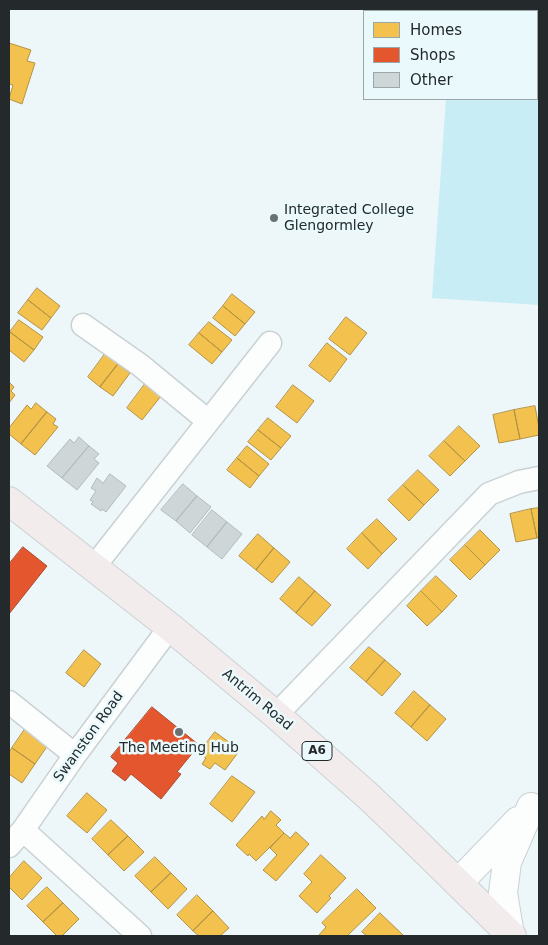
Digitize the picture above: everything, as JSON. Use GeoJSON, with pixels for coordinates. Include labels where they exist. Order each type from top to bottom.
{"type":"FeatureCollection","features":[{"type":"Feature","properties":{"kind":"main road","name":"Antrim Road"},"geometry":{"type":"LineString","coordinates":[[9,501],[170,628],[276,715],[367,795],[458,882],[511,936]]}},
{"type":"Feature","properties":{"kind":"street"},"geometry":{"type":"LineString","coordinates":[[83,325],[140,365],[208,421]]}},
{"type":"Feature","properties":{"kind":"street"},"geometry":{"type":"LineString","coordinates":[[93,568],[270,343]]}},
{"type":"Feature","properties":{"kind":"street"},"geometry":{"type":"LineString","coordinates":[[276,715],[489,494],[519,482],[539,478]]}},
{"type":"Feature","properties":{"kind":"street","name":"Swanston Road"},"geometry":{"type":"LineString","coordinates":[[16,838],[75,754],[170,628]]}},
{"type":"Feature","properties":{"kind":"street"},"geometry":{"type":"LineString","coordinates":[[9,702],[75,754]]}},
{"type":"Feature","properties":{"kind":"street"},"geometry":{"type":"LineString","coordinates":[[458,882],[535,802]]}},
{"type":"Feature","properties":{"kind":"street"},"geometry":{"type":"LineString","coordinates":[[511,936],[503,893],[507,862],[535,802]]}},
{"type":"Feature","properties":{"kind":"street"},"geometry":{"type":"LineString","coordinates":[[16,838],[140,936]]}},
{"type":"Feature","properties":{"kind":"shaded area"},"geometry":{"type":"Polygon","coordinates":[[[539,9],[539,305],[432,298],[446,100],[538,100],[538,10],[452,10],[539,9]]]}},
{"type":"Feature","properties":{"kind":"building: Homes"},"geometry":{"type":"Polygon","coordinates":[[[9,43],[31,50],[27,61],[35,63],[22,104],[9,99],[13,85],[9,84],[9,43]]]}},
{"type":"Feature","properties":{"kind":"building: Homes"},"geometry":{"type":"Polygon","coordinates":[[[37,288],[60,306],[51,318],[28,300],[37,288]]]}},
{"type":"Feature","properties":{"kind":"building: Homes"},"geometry":{"type":"Polygon","coordinates":[[[232,294],[255,312],[245,324],[223,306],[232,294]]]}},
{"type":"Feature","properties":{"kind":"building: Homes"},"geometry":{"type":"Polygon","coordinates":[[[28,300],[51,318],[42,330],[18,313],[28,300]]]}},
{"type":"Feature","properties":{"kind":"building: Homes"},"geometry":{"type":"Polygon","coordinates":[[[223,306],[245,324],[235,336],[213,318],[223,306]]]}},
{"type":"Feature","properties":{"kind":"building: Homes"},"geometry":{"type":"Polygon","coordinates":[[[346,317],[367,333],[350,355],[329,339],[346,317]]]}},
{"type":"Feature","properties":{"kind":"building: Homes"},"geometry":{"type":"Polygon","coordinates":[[[19,320],[43,337],[34,350],[10,332],[19,320]]]}},
{"type":"Feature","properties":{"kind":"building: Homes"},"geometry":{"type":"Polygon","coordinates":[[[209,322],[232,340],[222,352],[199,333],[209,322]]]}},
{"type":"Feature","properties":{"kind":"building: Homes"},"geometry":{"type":"Polygon","coordinates":[[[10,332],[34,350],[24,362],[9,350],[10,332]]]}},
{"type":"Feature","properties":{"kind":"building: Homes"},"geometry":{"type":"Polygon","coordinates":[[[199,333],[222,352],[212,364],[189,345],[199,333]]]}},
{"type":"Feature","properties":{"kind":"building: Homes"},"geometry":{"type":"Polygon","coordinates":[[[327,343],[347,359],[330,382],[309,366],[327,343]]]}},
{"type":"Feature","properties":{"kind":"building: Homes"},"geometry":{"type":"Polygon","coordinates":[[[105,354],[118,364],[100,387],[88,377],[105,354]]]}},
{"type":"Feature","properties":{"kind":"building: Homes"},"geometry":{"type":"Polygon","coordinates":[[[118,364],[130,373],[113,396],[100,387],[118,364]]]}},
{"type":"Feature","properties":{"kind":"building: Homes"},"geometry":{"type":"Polygon","coordinates":[[[9,382],[14,387],[11,391],[15,395],[9,403],[9,382]]]}},
{"type":"Feature","properties":{"kind":"building: Homes"},"geometry":{"type":"Polygon","coordinates":[[[145,384],[161,396],[142,420],[127,408],[145,384]]]}},
{"type":"Feature","properties":{"kind":"building: Homes"},"geometry":{"type":"Polygon","coordinates":[[[293,385],[314,401],[297,423],[276,407],[293,385]]]}},
{"type":"Feature","properties":{"kind":"building: Homes"},"geometry":{"type":"Polygon","coordinates":[[[36,403],[47,412],[21,444],[9,434],[9,428],[27,405],[31,409],[36,403]]]}},
{"type":"Feature","properties":{"kind":"building: Homes"},"geometry":{"type":"Polygon","coordinates":[[[535,406],[539,435],[520,439],[514,410],[535,406]]]}},
{"type":"Feature","properties":{"kind":"building: Homes"},"geometry":{"type":"Polygon","coordinates":[[[514,410],[520,439],[499,443],[493,415],[514,410]]]}},
{"type":"Feature","properties":{"kind":"building: Homes"},"geometry":{"type":"Polygon","coordinates":[[[47,412],[56,419],[53,424],[58,427],[35,455],[21,444],[47,412]]]}},
{"type":"Feature","properties":{"kind":"building: Homes"},"geometry":{"type":"Polygon","coordinates":[[[268,418],[291,436],[281,448],[258,430],[268,418]]]}},
{"type":"Feature","properties":{"kind":"building: Homes"},"geometry":{"type":"Polygon","coordinates":[[[459,426],[480,446],[465,461],[444,441],[459,426]]]}},
{"type":"Feature","properties":{"kind":"building: Homes"},"geometry":{"type":"Polygon","coordinates":[[[258,430],[281,448],[271,460],[248,442],[258,430]]]}},
{"type":"Feature","properties":{"kind":"building: Homes"},"geometry":{"type":"Polygon","coordinates":[[[444,441],[465,461],[450,476],[429,456],[444,441]]]}},
{"type":"Feature","properties":{"kind":"building: Homes"},"geometry":{"type":"Polygon","coordinates":[[[247,446],[269,464],[259,476],[237,458],[247,446]]]}},
{"type":"Feature","properties":{"kind":"building: Homes"},"geometry":{"type":"Polygon","coordinates":[[[237,458],[259,476],[250,488],[227,470],[237,458]]]}},
{"type":"Feature","properties":{"kind":"building: Homes"},"geometry":{"type":"Polygon","coordinates":[[[418,470],[439,490],[424,505],[403,485],[418,470]]]}},
{"type":"Feature","properties":{"kind":"building: Homes"},"geometry":{"type":"Polygon","coordinates":[[[403,485],[424,505],[409,521],[388,500],[403,485]]]}},
{"type":"Feature","properties":{"kind":"building: Homes"},"geometry":{"type":"Polygon","coordinates":[[[539,508],[539,537],[537,538],[531,509],[539,508]]]}},
{"type":"Feature","properties":{"kind":"building: Homes"},"geometry":{"type":"Polygon","coordinates":[[[531,509],[537,538],[516,542],[510,514],[531,509]]]}},
{"type":"Feature","properties":{"kind":"building: Homes"},"geometry":{"type":"Polygon","coordinates":[[[377,519],[397,539],[382,554],[362,533],[377,519]]]}},
{"type":"Feature","properties":{"kind":"building: Homes"},"geometry":{"type":"Polygon","coordinates":[[[480,530],[500,550],[485,565],[465,545],[480,530]]]}},
{"type":"Feature","properties":{"kind":"building: Homes"},"geometry":{"type":"Polygon","coordinates":[[[362,533],[382,554],[368,569],[347,549],[362,533]]]}},
{"type":"Feature","properties":{"kind":"building: Homes"},"geometry":{"type":"Polygon","coordinates":[[[258,534],[274,548],[256,570],[239,556],[258,534]]]}},
{"type":"Feature","properties":{"kind":"building: Homes"},"geometry":{"type":"Polygon","coordinates":[[[465,545],[485,565],[470,580],[450,560],[465,545]]]}},
{"type":"Feature","properties":{"kind":"building: Homes"},"geometry":{"type":"Polygon","coordinates":[[[274,548],[290,562],[272,583],[256,570],[274,548]]]}},
{"type":"Feature","properties":{"kind":"building: Homes"},"geometry":{"type":"Polygon","coordinates":[[[436,576],[457,596],[442,612],[421,591],[436,576]]]}},
{"type":"Feature","properties":{"kind":"building: Homes"},"geometry":{"type":"Polygon","coordinates":[[[299,577],[315,591],[296,613],[280,599],[299,577]]]}},
{"type":"Feature","properties":{"kind":"building: Homes"},"geometry":{"type":"Polygon","coordinates":[[[315,591],[331,605],[312,626],[296,613],[315,591]]]}},
{"type":"Feature","properties":{"kind":"building: Homes"},"geometry":{"type":"Polygon","coordinates":[[[421,591],[442,612],[427,626],[407,606],[421,591]]]}},
{"type":"Feature","properties":{"kind":"building: Homes"},"geometry":{"type":"Polygon","coordinates":[[[369,647],[385,660],[366,682],[350,668],[369,647]]]}},
{"type":"Feature","properties":{"kind":"building: Homes"},"geometry":{"type":"Polygon","coordinates":[[[84,650],[101,664],[84,687],[66,673],[84,650]]]}},
{"type":"Feature","properties":{"kind":"building: Homes"},"geometry":{"type":"Polygon","coordinates":[[[385,660],[401,674],[382,696],[366,682],[385,660]]]}},
{"type":"Feature","properties":{"kind":"building: Homes"},"geometry":{"type":"Polygon","coordinates":[[[414,691],[430,705],[411,727],[395,713],[414,691]]]}},
{"type":"Feature","properties":{"kind":"building: Homes"},"geometry":{"type":"Polygon","coordinates":[[[430,705],[446,719],[427,741],[411,727],[430,705]]]}},
{"type":"Feature","properties":{"kind":"building: Homes"},"geometry":{"type":"Polygon","coordinates":[[[25,729],[48,745],[35,764],[12,748],[25,729]]]}},
{"type":"Feature","properties":{"kind":"building: Homes"},"geometry":{"type":"Polygon","coordinates":[[[215,732],[240,750],[225,770],[215,763],[210,769],[202,764],[206,758],[199,753],[215,732]]]}},
{"type":"Feature","properties":{"kind":"building: Homes"},"geometry":{"type":"Polygon","coordinates":[[[12,748],[35,764],[22,783],[9,774],[9,753],[12,748]]]}},
{"type":"Feature","properties":{"kind":"building: Homes"},"geometry":{"type":"Polygon","coordinates":[[[232,776],[255,792],[232,822],[210,804],[232,776]]]}},
{"type":"Feature","properties":{"kind":"building: Homes"},"geometry":{"type":"Polygon","coordinates":[[[87,793],[107,810],[87,833],[67,816],[87,793]]]}},
{"type":"Feature","properties":{"kind":"building: Homes"},"geometry":{"type":"Polygon","coordinates":[[[271,811],[281,820],[276,825],[284,833],[256,861],[236,845],[262,816],[264,819],[271,811]]]}},
{"type":"Feature","properties":{"kind":"building: Homes"},"geometry":{"type":"Polygon","coordinates":[[[111,820],[128,836],[108,855],[92,839],[111,820]]]}},
{"type":"Feature","properties":{"kind":"building: Homes"},"geometry":{"type":"Polygon","coordinates":[[[296,832],[309,844],[276,881],[263,870],[277,855],[270,848],[284,833],[290,838],[296,832]]]}},
{"type":"Feature","properties":{"kind":"building: Homes"},"geometry":{"type":"Polygon","coordinates":[[[128,836],[144,852],[124,871],[108,855],[128,836]]]}},
{"type":"Feature","properties":{"kind":"building: Homes"},"geometry":{"type":"Polygon","coordinates":[[[321,855],[346,878],[329,896],[331,898],[317,913],[299,896],[312,882],[304,874],[321,855]]]}},
{"type":"Feature","properties":{"kind":"building: Homes"},"geometry":{"type":"Polygon","coordinates":[[[155,857],[171,873],[151,892],[135,876],[155,857]]]}},
{"type":"Feature","properties":{"kind":"building: Homes"},"geometry":{"type":"Polygon","coordinates":[[[24,861],[42,878],[22,900],[9,887],[9,878],[24,861]]]}},
{"type":"Feature","properties":{"kind":"building: Homes"},"geometry":{"type":"Polygon","coordinates":[[[171,873],[187,889],[168,909],[151,892],[171,873]]]}},
{"type":"Feature","properties":{"kind":"building: Homes"},"geometry":{"type":"Polygon","coordinates":[[[47,887],[63,903],[43,922],[27,906],[47,887]]]}},
{"type":"Feature","properties":{"kind":"building: Homes"},"geometry":{"type":"Polygon","coordinates":[[[357,889],[376,908],[347,936],[320,936],[326,927],[322,923],[357,889]]]}},
{"type":"Feature","properties":{"kind":"building: Homes"},"geometry":{"type":"Polygon","coordinates":[[[197,895],[213,911],[193,931],[177,915],[197,895]]]}},
{"type":"Feature","properties":{"kind":"building: Homes"},"geometry":{"type":"Polygon","coordinates":[[[63,903],[79,919],[62,936],[57,936],[43,922],[63,903]]]}},
{"type":"Feature","properties":{"kind":"building: Homes"},"geometry":{"type":"Polygon","coordinates":[[[213,911],[229,928],[220,936],[199,936],[193,931],[213,911]]]}},
{"type":"Feature","properties":{"kind":"building: Homes"},"geometry":{"type":"Polygon","coordinates":[[[380,913],[402,936],[367,936],[362,932],[380,913]]]}},
{"type":"Feature","properties":{"kind":"building: Shops"},"geometry":{"type":"Polygon","coordinates":[[[23,547],[47,566],[9,614],[9,564],[23,547]]]}},
{"type":"Feature","properties":{"kind":"building: Shops"},"geometry":{"type":"Polygon","coordinates":[[[152,707],[199,745],[177,772],[181,774],[161,799],[131,774],[125,781],[112,771],[118,763],[111,757],[152,707]]]}},
{"type":"Feature","properties":{"kind":"building: Other"},"geometry":{"type":"Polygon","coordinates":[[[79,437],[89,446],[62,478],[47,466],[70,439],[74,443],[79,437]]]}},
{"type":"Feature","properties":{"kind":"building: Other"},"geometry":{"type":"Polygon","coordinates":[[[89,446],[99,454],[94,459],[99,463],[77,490],[62,478],[89,446]]]}},
{"type":"Feature","properties":{"kind":"building: Other"},"geometry":{"type":"Polygon","coordinates":[[[110,474],[126,486],[106,512],[91,504],[93,502],[90,500],[96,491],[91,488],[97,478],[103,483],[110,474]]]}},
{"type":"Feature","properties":{"kind":"building: Other"},"geometry":{"type":"Polygon","coordinates":[[[183,484],[197,496],[176,521],[161,510],[183,484]]]}},
{"type":"Feature","properties":{"kind":"building: Other"},"geometry":{"type":"Polygon","coordinates":[[[197,496],[211,507],[190,533],[176,521],[197,496]]]}},
{"type":"Feature","properties":{"kind":"building: Other"},"geometry":{"type":"Polygon","coordinates":[[[212,510],[227,522],[207,547],[192,535],[212,510]]]}},
{"type":"Feature","properties":{"kind":"building: Other"},"geometry":{"type":"Polygon","coordinates":[[[227,522],[242,534],[222,559],[207,547],[227,522]]]}},
{"type":"Feature","properties":{"kind":"place","name":"Integrated College Glengormley"},"geometry":{"type":"Point","coordinates":[274,218]}},
{"type":"Feature","properties":{"kind":"place","name":"The Meeting Hub"},"geometry":{"type":"Point","coordinates":[179,732]}}]}
